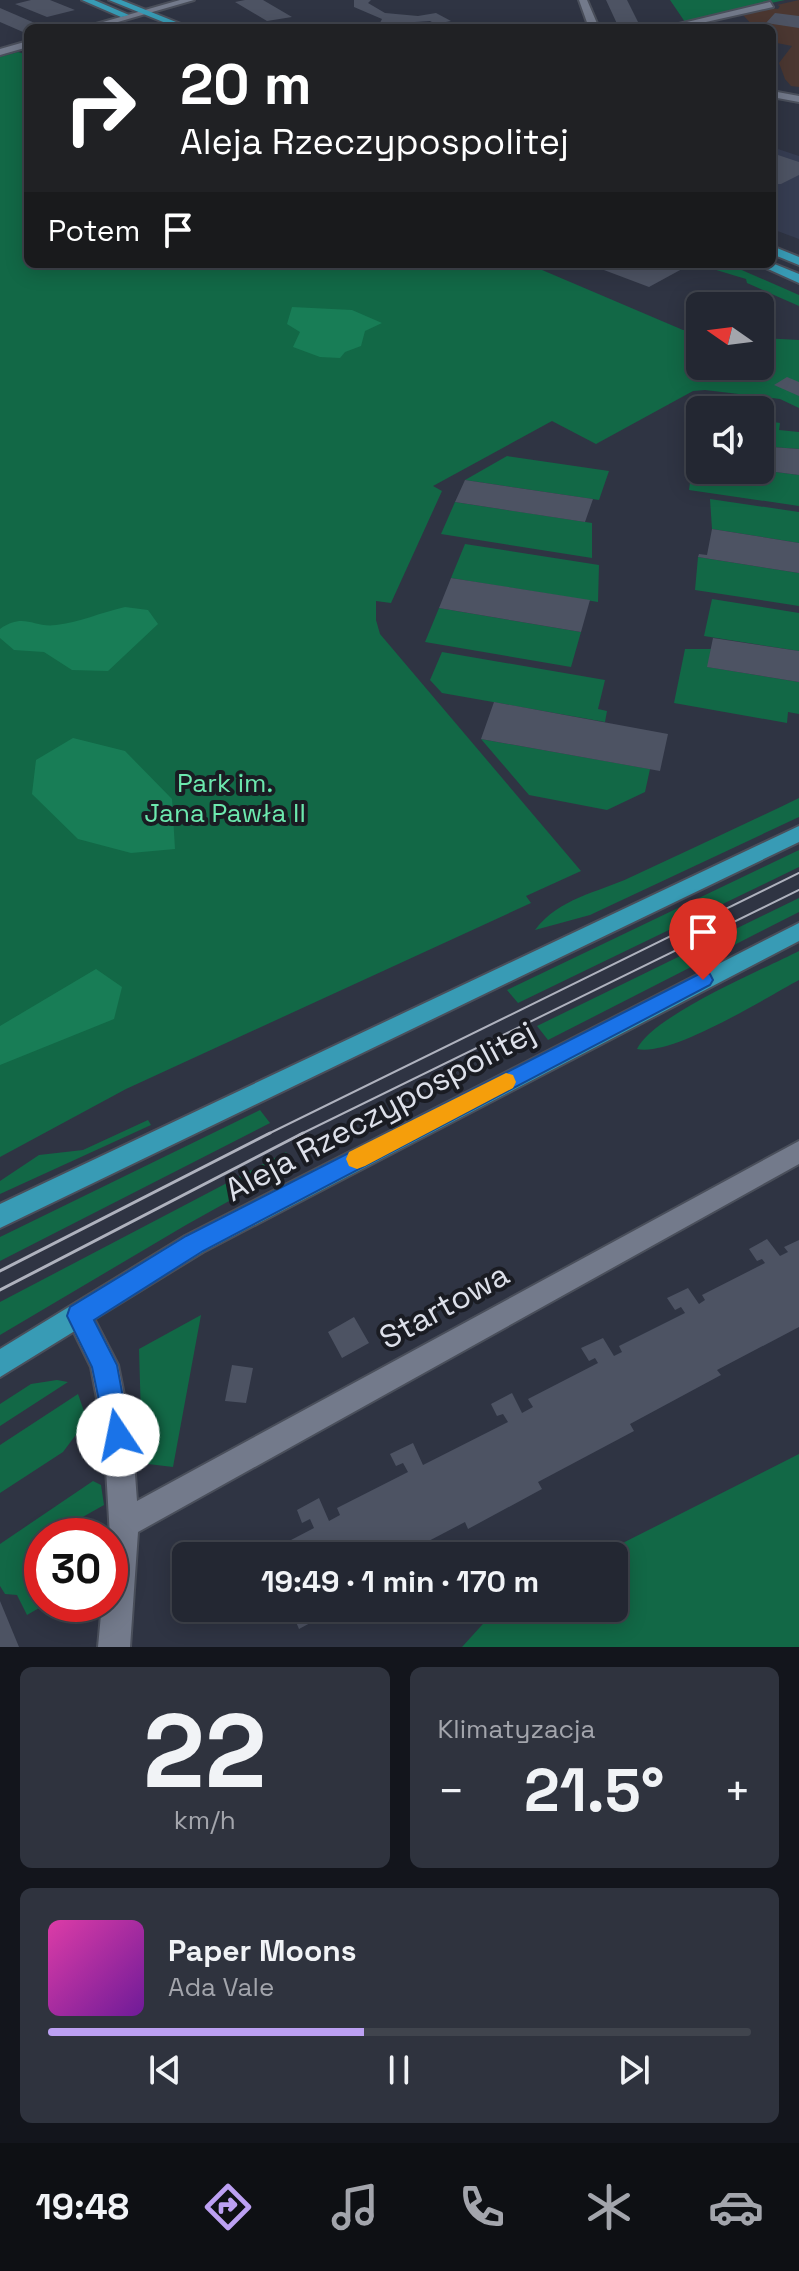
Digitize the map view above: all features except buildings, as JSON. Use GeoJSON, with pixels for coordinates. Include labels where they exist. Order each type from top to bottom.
{"type":"FeatureCollection","features":[{"type":"Feature","properties":{"kind":"main road"},"geometry":{"type":"LineString","coordinates":[[86,0],[147,24]]}},
{"type":"Feature","properties":{"kind":"main road"},"geometry":{"type":"LineString","coordinates":[[113,0],[176,24]]}},
{"type":"Feature","properties":{"kind":"main road"},"geometry":{"type":"LineString","coordinates":[[776,252],[799,261]]}},
{"type":"Feature","properties":{"kind":"main road"},"geometry":{"type":"LineString","coordinates":[[773,268],[799,279]]}},
{"type":"Feature","properties":{"kind":"main road"},"geometry":{"type":"LineString","coordinates":[[0,1216],[799,833]]}},
{"type":"Feature","properties":{"kind":"main road","name":"Aleja Rzeczypospolitej"},"geometry":{"type":"LineString","coordinates":[[0,1364],[194,1244],[799,931]]}},
{"type":"Feature","properties":{"kind":"street"},"geometry":{"type":"LineString","coordinates":[[102,24],[190,0]]}},
{"type":"Feature","properties":{"kind":"street"},"geometry":{"type":"LineString","coordinates":[[583,0],[592,24]]}},
{"type":"Feature","properties":{"kind":"street"},"geometry":{"type":"LineString","coordinates":[[691,24],[740,16],[770,5]]}},
{"type":"Feature","properties":{"kind":"street"},"geometry":{"type":"LineString","coordinates":[[0,52],[24,45]]}},
{"type":"Feature","properties":{"kind":"street"},"geometry":{"type":"LineString","coordinates":[[776,95],[799,99]]}},
{"type":"Feature","properties":{"kind":"street","name":"Startowa"},"geometry":{"type":"LineString","coordinates":[[128,1522],[799,1152]]}},
{"type":"Feature","properties":{"kind":"street"},"geometry":{"type":"LineString","coordinates":[[79,1316],[104,1365],[118,1435],[124,1518]]}},
{"type":"Feature","properties":{"kind":"street"},"geometry":{"type":"LineString","coordinates":[[114,1647],[116,1622]]}},
{"type":"Feature","properties":{"kind":"shaded area"},"geometry":{"type":"Polygon","coordinates":[[[799,0],[799,87],[791,86],[785,79],[779,63],[792,46],[776,43],[776,24],[751,24],[743,15],[778,9],[780,6],[777,5],[799,0]]]}},
{"type":"Feature","properties":{"kind":"shaded area"},"geometry":{"type":"Polygon","coordinates":[[[776,148],[799,156],[799,239],[776,230],[776,148]]]}},
{"type":"Feature","properties":{"kind":"green space"},"geometry":{"type":"Polygon","coordinates":[[[670,0],[785,0],[685,22],[670,0]]]}},
{"type":"Feature","properties":{"kind":"green space","name":"Park im. Jana Pawła II"},"geometry":{"type":"Polygon","coordinates":[[[18,52],[24,54],[24,268],[537,268],[686,330],[686,380],[774,380],[774,339],[799,340],[799,408],[774,396],[693,391],[596,444],[552,421],[433,486],[442,491],[391,603],[376,601],[380,634],[581,871],[526,896],[531,903],[126,1089],[0,1157],[0,57],[18,52]]]}},
{"type":"Feature","properties":{"kind":"green space"},"geometry":{"type":"Polygon","coordinates":[[[737,268],[799,295],[799,306],[774,295],[774,292],[747,283],[746,279],[713,269],[737,268]]]}},
{"type":"Feature","properties":{"kind":"green space"},"geometry":{"type":"Polygon","coordinates":[[[292,307],[352,310],[382,323],[365,331],[361,346],[345,352],[340,358],[320,357],[293,347],[300,332],[287,324],[292,307]]]}},
{"type":"Feature","properties":{"kind":"green space"},"geometry":{"type":"Polygon","coordinates":[[[774,422],[780,423],[779,430],[799,432],[799,449],[774,447],[774,422]]]}},
{"type":"Feature","properties":{"kind":"green space"},"geometry":{"type":"Polygon","coordinates":[[[507,456],[609,471],[599,500],[465,480],[507,456]]]}},
{"type":"Feature","properties":{"kind":"green space"},"geometry":{"type":"Polygon","coordinates":[[[774,472],[799,475],[799,506],[689,490],[690,484],[774,484],[774,472]]]}},
{"type":"Feature","properties":{"kind":"green space"},"geometry":{"type":"Polygon","coordinates":[[[710,499],[799,512],[799,543],[712,529],[710,499]]]}},
{"type":"Feature","properties":{"kind":"green space"},"geometry":{"type":"Polygon","coordinates":[[[455,502],[592,523],[592,558],[441,534],[455,502]]]}},
{"type":"Feature","properties":{"kind":"green space"},"geometry":{"type":"Polygon","coordinates":[[[465,544],[599,565],[598,602],[451,578],[465,544]]]}},
{"type":"Feature","properties":{"kind":"green space"},"geometry":{"type":"Polygon","coordinates":[[[698,557],[799,573],[799,606],[695,590],[698,557]]]}},
{"type":"Feature","properties":{"kind":"green space"},"geometry":{"type":"Polygon","coordinates":[[[712,599],[799,613],[799,651],[704,636],[712,599]]]}},
{"type":"Feature","properties":{"kind":"green space"},"geometry":{"type":"Polygon","coordinates":[[[125,607],[148,610],[158,624],[108,671],[72,670],[44,652],[14,650],[0,638],[0,629],[16,622],[56,625],[125,607]]]}},
{"type":"Feature","properties":{"kind":"green space"},"geometry":{"type":"Polygon","coordinates":[[[439,608],[581,632],[571,667],[425,642],[439,608]]]}},
{"type":"Feature","properties":{"kind":"green space"},"geometry":{"type":"Polygon","coordinates":[[[685,649],[711,649],[708,667],[799,682],[799,714],[788,712],[787,723],[674,703],[685,649]]]}},
{"type":"Feature","properties":{"kind":"green space"},"geometry":{"type":"Polygon","coordinates":[[[442,652],[605,680],[598,709],[607,711],[605,722],[442,693],[430,680],[442,652]]]}},
{"type":"Feature","properties":{"kind":"green space"},"geometry":{"type":"Polygon","coordinates":[[[73,738],[125,751],[172,799],[175,849],[131,853],[78,839],[32,794],[36,760],[73,738]]]}},
{"type":"Feature","properties":{"kind":"green space"},"geometry":{"type":"Polygon","coordinates":[[[481,739],[650,769],[645,792],[607,810],[529,795],[481,739]]]}},
{"type":"Feature","properties":{"kind":"green space"},"geometry":{"type":"Polygon","coordinates":[[[799,798],[799,817],[590,915],[535,930],[567,903],[631,877],[799,798]]]}},
{"type":"Feature","properties":{"kind":"green space"},"geometry":{"type":"Polygon","coordinates":[[[799,850],[799,867],[518,1003],[507,990],[799,850]]]}},
{"type":"Feature","properties":{"kind":"green space"},"geometry":{"type":"Polygon","coordinates":[[[799,898],[799,912],[548,1040],[537,1026],[799,898]]]}},
{"type":"Feature","properties":{"kind":"green space"},"geometry":{"type":"Polygon","coordinates":[[[799,951],[799,980],[695,1035],[653,1049],[637,1049],[647,1036],[686,1008],[799,951]]]}},
{"type":"Feature","properties":{"kind":"green space"},"geometry":{"type":"Polygon","coordinates":[[[96,969],[122,987],[114,1019],[0,1065],[0,1026],[96,969]]]}},
{"type":"Feature","properties":{"kind":"green space"},"geometry":{"type":"Polygon","coordinates":[[[260,1110],[270,1123],[0,1261],[0,1237],[260,1110]]]}},
{"type":"Feature","properties":{"kind":"green space"},"geometry":{"type":"Polygon","coordinates":[[[148,1120],[151,1125],[0,1194],[0,1181],[39,1155],[83,1150],[148,1120]]]}},
{"type":"Feature","properties":{"kind":"green space"},"geometry":{"type":"Polygon","coordinates":[[[286,1152],[294,1165],[0,1335],[0,1302],[286,1152]]]}},
{"type":"Feature","properties":{"kind":"green space"},"geometry":{"type":"Polygon","coordinates":[[[201,1315],[173,1467],[148,1464],[142,1452],[139,1349],[201,1315]]]}},
{"type":"Feature","properties":{"kind":"green space"},"geometry":{"type":"Polygon","coordinates":[[[57,1380],[68,1382],[0,1426],[0,1404],[31,1384],[57,1380]]]}},
{"type":"Feature","properties":{"kind":"green space"},"geometry":{"type":"Polygon","coordinates":[[[78,1394],[85,1414],[81,1428],[63,1452],[0,1493],[0,1445],[78,1394]]]}},
{"type":"Feature","properties":{"kind":"green space"},"geometry":{"type":"Polygon","coordinates":[[[799,1454],[799,1647],[462,1647],[485,1622],[628,1622],[628,1542],[625,1542],[799,1454]]]}},
{"type":"Feature","properties":{"kind":"green space"},"geometry":{"type":"Polygon","coordinates":[[[93,1481],[101,1485],[104,1505],[81,1518],[38,1518],[93,1481]]]}},
{"type":"Feature","properties":{"kind":"green space"},"geometry":{"type":"Polygon","coordinates":[[[24,1528],[24,1609],[17,1595],[5,1594],[0,1586],[0,1544],[24,1528]]]}},
{"type":"Feature","properties":{"kind":"tram line"},"geometry":{"type":"LineString","coordinates":[[268,1134],[799,873]]}},
{"type":"Feature","properties":{"kind":"tram line"},"geometry":{"type":"LineString","coordinates":[[302,1134],[799,890]]}},
{"type":"Feature","properties":{"kind":"tram line"},"geometry":{"type":"LineString","coordinates":[[0,1271],[268,1134]]}},
{"type":"Feature","properties":{"kind":"tram line"},"geometry":{"type":"LineString","coordinates":[[0,1290],[302,1134]]}},
{"type":"Feature","properties":{"kind":"slow traffic"},"geometry":{"type":"LineString","coordinates":[[357,1159],[506,1082]]}},
{"type":"Feature","properties":{"kind":"route"},"geometry":{"type":"LineString","coordinates":[[118,1435],[104,1365],[79,1316],[194,1244],[703,980]]}}]}
